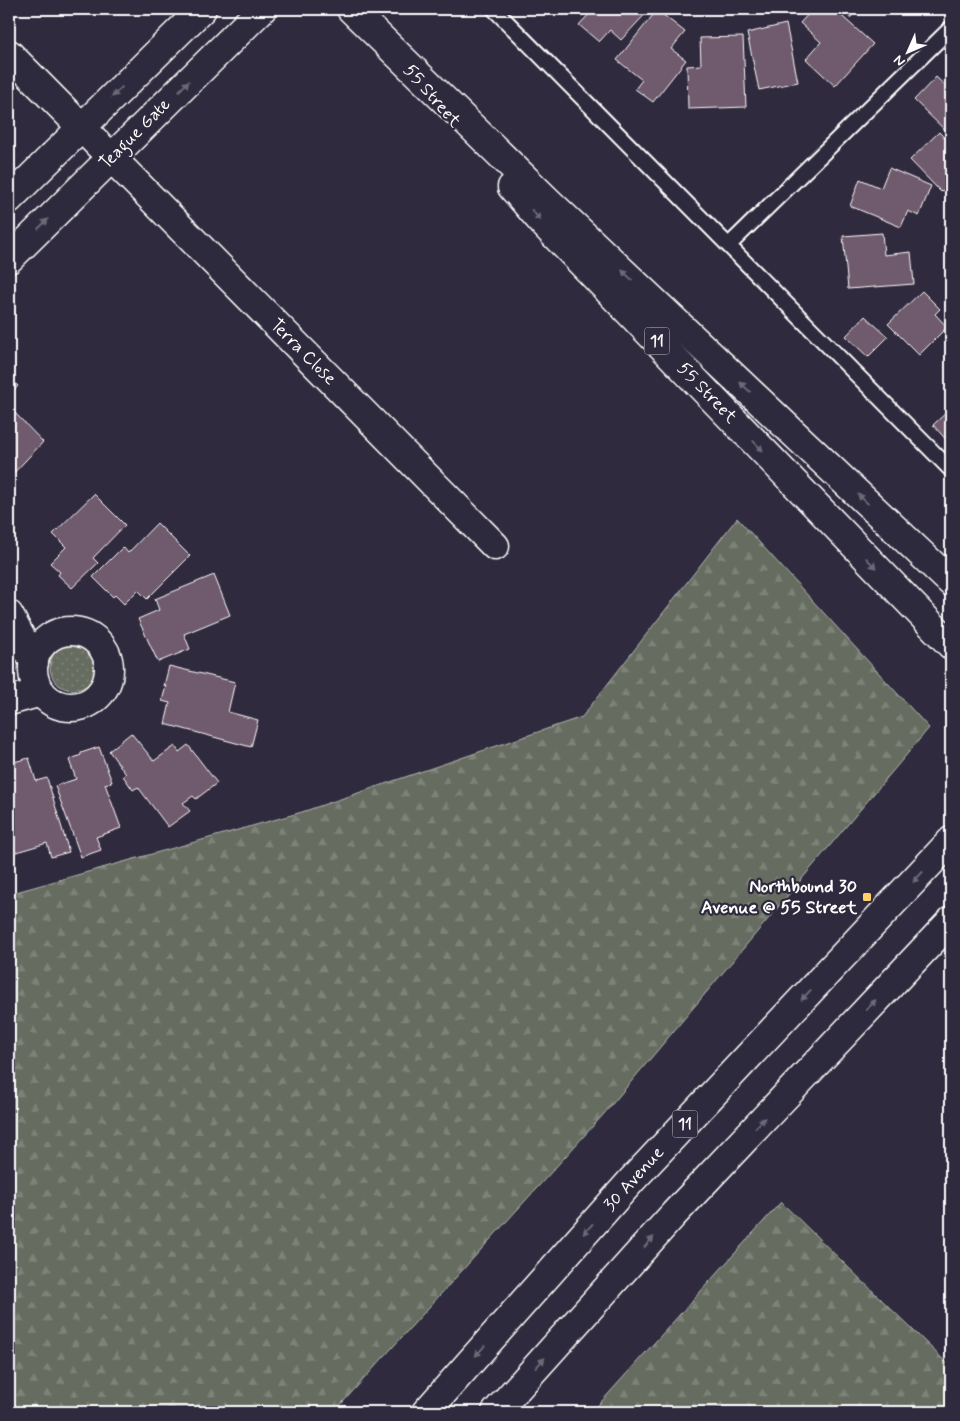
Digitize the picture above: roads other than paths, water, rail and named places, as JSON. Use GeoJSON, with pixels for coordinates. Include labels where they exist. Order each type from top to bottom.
{"type":"FeatureCollection","features":[{"type":"Feature","properties":{"kind":"main road"},"geometry":{"type":"LineString","coordinates":[[9,199],[202,9]]}},
{"type":"Feature","properties":{"kind":"main road","name":"Teague Gate"},"geometry":{"type":"LineString","coordinates":[[9,259],[262,9]]}},
{"type":"Feature","properties":{"kind":"main road","name":"55 Street"},"geometry":{"type":"LineString","coordinates":[[351,9],[951,582]]}},
{"type":"Feature","properties":{"kind":"main road","name":"55 Street"},"geometry":{"type":"LineString","coordinates":[[389,47],[544,224],[943,636],[951,659]]}},
{"type":"Feature","properties":{"kind":"main road","name":"Terra Close"},"geometry":{"type":"LineString","coordinates":[[9,54],[495,546]]}},
{"type":"Feature","properties":{"kind":"main road"},"geometry":{"type":"LineString","coordinates":[[9,615],[34,662]]}},
{"type":"Feature","properties":{"kind":"main road"},"geometry":{"type":"LineString","coordinates":[[70,631],[83,633],[94,639],[103,648],[108,660],[109,673],[106,685],[98,696],[87,703],[75,706],[62,706],[51,701],[41,692],[34,678],[34,662],[38,650],[47,640],[58,633],[70,631]]}},
{"type":"Feature","properties":{"kind":"main road"},"geometry":{"type":"LineString","coordinates":[[9,701],[41,692]]}},
{"type":"Feature","properties":{"kind":"main road","name":"30 Avenue"},"geometry":{"type":"LineString","coordinates":[[426,1412],[632,1180],[951,841]]}},
{"type":"Feature","properties":{"kind":"main road"},"geometry":{"type":"LineString","coordinates":[[496,1412],[674,1214],[951,921]]}},
{"type":"Feature","properties":{"kind":"lane"},"geometry":{"type":"LineString","coordinates":[[494,9],[951,470]]}},
{"type":"Feature","properties":{"kind":"lane"},"geometry":{"type":"LineString","coordinates":[[729,245],[951,28]]}},
{"type":"Feature","properties":{"kind":"place","name":"Northbound 30 Avenue @ 55 Street"},"geometry":{"type":"Point","coordinates":[867,897]}}]}
